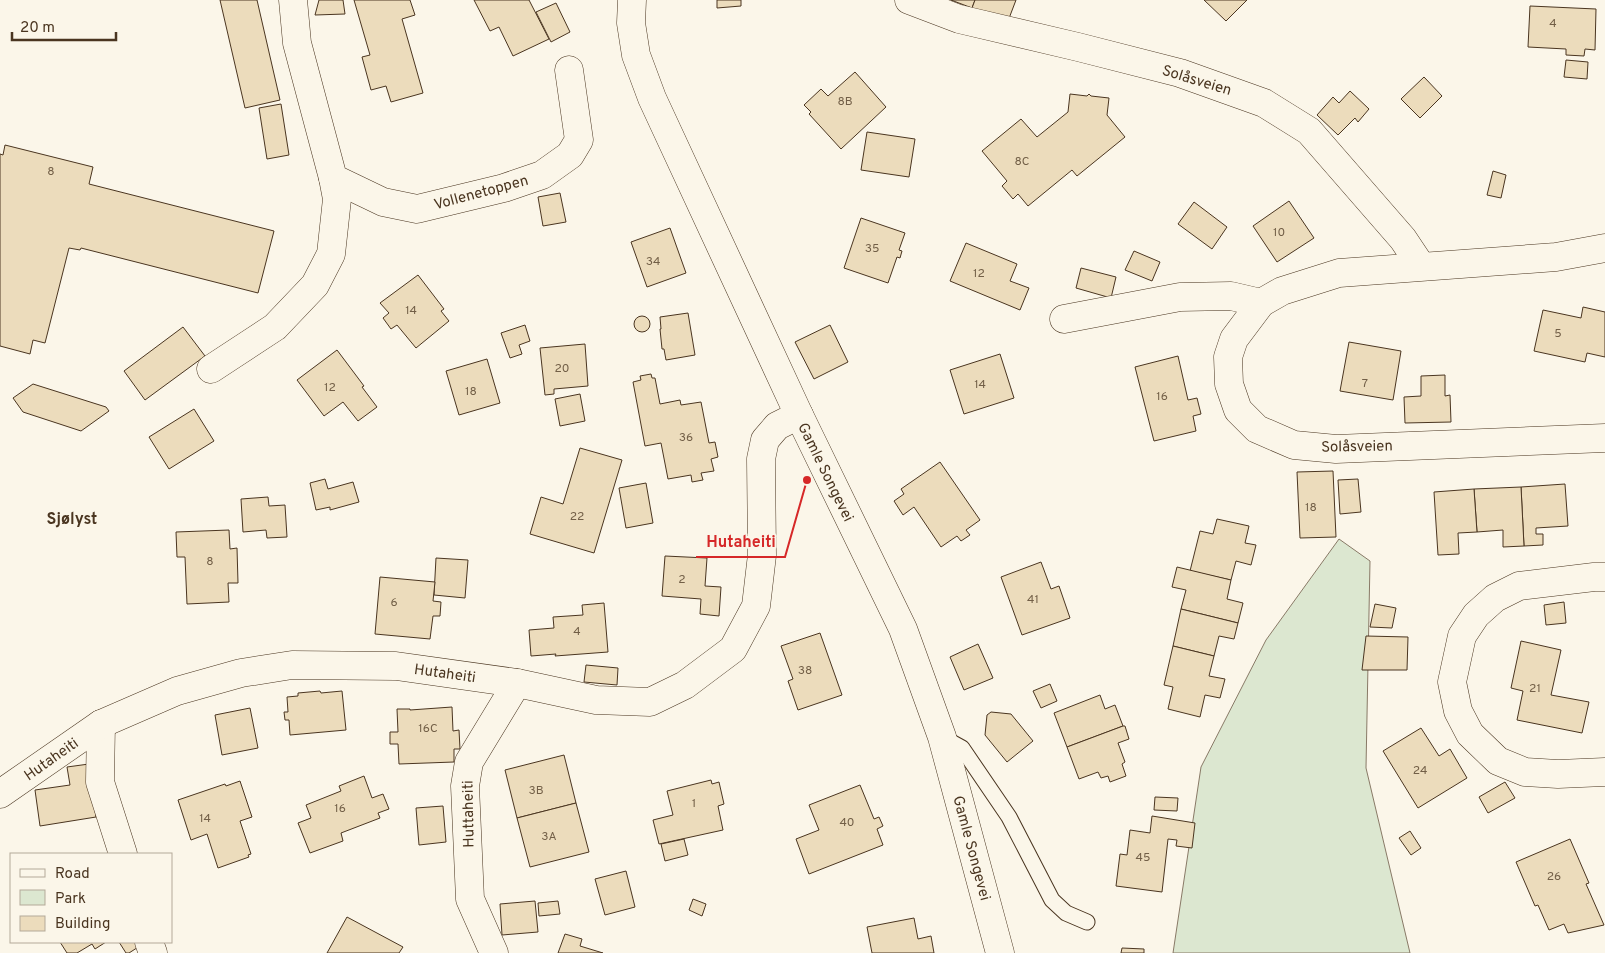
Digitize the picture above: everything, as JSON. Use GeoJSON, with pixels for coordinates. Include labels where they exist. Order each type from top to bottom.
{"type":"FeatureCollection","features":[{"type":"Feature","properties":{"kind":"street"},"geometry":{"type":"LineString","coordinates":[[210,369],[275,327],[315,285],[331,254],[337,199],[297,43],[293,0]]}},
{"type":"Feature","properties":{"kind":"street","name":"Gamle Songevei"},"geometry":{"type":"LineString","coordinates":[[632,0],[631,23],[636,55],[652,98],[799,416],[902,629],[942,737],[1000,953]]}},
{"type":"Feature","properties":{"kind":"street","name":"Solåsveien"},"geometry":{"type":"LineString","coordinates":[[909,0],[959,19],[1078,46],[1180,73],[1264,102],[1309,131],[1403,240],[1421,266]]}},
{"type":"Feature","properties":{"kind":"street","name":"Vollenetoppen"},"geometry":{"type":"LineString","coordinates":[[333,178],[383,202],[417,209],[504,188],[542,175],[570,156],[579,140],[569,70]]}},
{"type":"Feature","properties":{"kind":"street","name":"Solåsveien"},"geometry":{"type":"LineString","coordinates":[[1605,248],[1556,257],[1339,273],[1282,291],[1261,303],[1234,339],[1228,358],[1229,384],[1238,410],[1258,429],[1294,445],[1336,448],[1605,438]]}},
{"type":"Feature","properties":{"kind":"street"},"geometry":{"type":"LineString","coordinates":[[1064,319],[1180,297],[1231,296],[1261,303]]}},
{"type":"Feature","properties":{"kind":"street","name":"Hutaheiti"},"geometry":{"type":"LineString","coordinates":[[0,794],[101,724],[177,691],[241,673],[292,665],[396,666],[518,683],[596,700],[650,702],[685,686],[733,649],[756,606],[762,555],[761,459],[765,440],[777,426],[799,416]]}},
{"type":"Feature","properties":{"kind":"street"},"geometry":{"type":"LineString","coordinates":[[1605,577],[1518,586],[1495,598],[1476,615],[1462,636],[1452,682],[1458,711],[1470,734],[1498,761],[1525,772],[1558,774],[1605,772]]}},
{"type":"Feature","properties":{"kind":"street","name":"Huttaheiti"},"geometry":{"type":"LineString","coordinates":[[494,953],[470,899],[465,786],[469,762],[505,700],[518,683]]}},
{"type":"Feature","properties":{"kind":"street","name":"Hutaheiti"},"geometry":{"type":"LineString","coordinates":[[101,724],[100,782],[122,853]]}},
{"type":"Feature","properties":{"kind":"lane"},"geometry":{"type":"LineString","coordinates":[[942,737],[962,748],[1009,817],[1052,900],[1066,913],[1087,922]]}},
{"type":"Feature","properties":{"kind":"green space"},"geometry":{"type":"Polygon","coordinates":[[[1339,539],[1370,561],[1366,768],[1410,953],[1173,953],[1201,767],[1266,640],[1339,539]]]}},
{"type":"Feature","properties":{"kind":"building"},"geometry":{"type":"Polygon","coordinates":[[[220,0],[257,0],[280,100],[245,108],[220,0]]]}},
{"type":"Feature","properties":{"kind":"building"},"geometry":{"type":"Polygon","coordinates":[[[319,0],[343,0],[345,14],[315,15],[319,0]]]}},
{"type":"Feature","properties":{"kind":"building"},"geometry":{"type":"Polygon","coordinates":[[[354,0],[410,0],[415,15],[402,19],[423,93],[391,102],[386,86],[371,90],[362,57],[370,55],[354,0]]]}},
{"type":"Feature","properties":{"kind":"building"},"geometry":{"type":"Polygon","coordinates":[[[474,0],[529,0],[549,39],[513,56],[499,27],[490,31],[474,0]]]}},
{"type":"Feature","properties":{"kind":"building"},"geometry":{"type":"Polygon","coordinates":[[[717,0],[741,0],[741,6],[717,8],[717,0]]]}},
{"type":"Feature","properties":{"kind":"building"},"geometry":{"type":"Polygon","coordinates":[[[951,0],[975,0],[972,8],[951,0]]]}},
{"type":"Feature","properties":{"kind":"building"},"geometry":{"type":"Polygon","coordinates":[[[975,0],[1016,0],[1008,21],[972,8],[975,0]]]}},
{"type":"Feature","properties":{"kind":"building"},"geometry":{"type":"Polygon","coordinates":[[[1204,0],[1247,0],[1226,21],[1204,0]]]}},
{"type":"Feature","properties":{"kind":"building"},"geometry":{"type":"Polygon","coordinates":[[[556,3],[570,32],[551,42],[536,12],[556,3]]]}},
{"type":"Feature","properties":{"kind":"building"},"geometry":{"type":"Polygon","coordinates":[[[1530,6],[1596,9],[1595,50],[1585,49],[1584,56],[1566,55],[1566,49],[1528,47],[1530,6]]]}},
{"type":"Feature","properties":{"kind":"building"},"geometry":{"type":"Polygon","coordinates":[[[1566,60],[1588,62],[1587,79],[1564,77],[1566,60]]]}},
{"type":"Feature","properties":{"kind":"building"},"geometry":{"type":"Polygon","coordinates":[[[855,72],[886,107],[841,149],[809,114],[811,112],[804,105],[821,89],[828,96],[855,72]]]}},
{"type":"Feature","properties":{"kind":"building"},"geometry":{"type":"Polygon","coordinates":[[[1424,77],[1442,96],[1420,118],[1401,99],[1424,77]]]}},
{"type":"Feature","properties":{"kind":"building"},"geometry":{"type":"Polygon","coordinates":[[[1350,91],[1369,109],[1358,122],[1355,118],[1338,135],[1317,115],[1333,97],[1339,103],[1350,91]]]}},
{"type":"Feature","properties":{"kind":"building"},"geometry":{"type":"Polygon","coordinates":[[[1070,94],[1087,96],[1089,94],[1091,96],[1109,98],[1107,115],[1125,137],[1077,176],[1072,170],[1028,206],[1018,194],[1013,199],[1002,186],[1007,181],[982,151],[1021,119],[1037,137],[1068,112],[1070,94]]]}},
{"type":"Feature","properties":{"kind":"building"},"geometry":{"type":"Polygon","coordinates":[[[281,104],[289,155],[267,159],[259,108],[281,104]]]}},
{"type":"Feature","properties":{"kind":"building"},"geometry":{"type":"Polygon","coordinates":[[[867,132],[915,139],[909,177],[861,170],[867,132]]]}},
{"type":"Feature","properties":{"kind":"building"},"geometry":{"type":"Polygon","coordinates":[[[5,145],[93,167],[89,184],[274,231],[258,293],[81,248],[80,250],[69,248],[45,343],[33,340],[30,354],[0,346],[0,154],[3,155],[5,145]]]}},
{"type":"Feature","properties":{"kind":"building"},"geometry":{"type":"Polygon","coordinates":[[[1493,171],[1506,175],[1501,198],[1487,195],[1493,171]]]}},
{"type":"Feature","properties":{"kind":"building"},"geometry":{"type":"Polygon","coordinates":[[[560,193],[566,222],[543,226],[538,197],[560,193]]]}},
{"type":"Feature","properties":{"kind":"building"},"geometry":{"type":"Polygon","coordinates":[[[1289,201],[1314,238],[1277,262],[1253,226],[1289,201]]]}},
{"type":"Feature","properties":{"kind":"building"},"geometry":{"type":"Polygon","coordinates":[[[1194,202],[1227,227],[1212,249],[1178,224],[1194,202]]]}},
{"type":"Feature","properties":{"kind":"building"},"geometry":{"type":"Polygon","coordinates":[[[861,218],[905,233],[899,250],[902,251],[900,258],[897,257],[888,283],[844,268],[861,218]]]}},
{"type":"Feature","properties":{"kind":"building"},"geometry":{"type":"Polygon","coordinates":[[[670,228],[686,273],[647,287],[631,242],[670,228]]]}},
{"type":"Feature","properties":{"kind":"building"},"geometry":{"type":"Polygon","coordinates":[[[966,243],[1017,264],[1010,281],[1029,288],[1020,310],[950,281],[966,243]]]}},
{"type":"Feature","properties":{"kind":"building"},"geometry":{"type":"Polygon","coordinates":[[[1134,251],[1160,262],[1152,281],[1125,270],[1134,251]]]}},
{"type":"Feature","properties":{"kind":"building"},"geometry":{"type":"Polygon","coordinates":[[[1081,268],[1116,277],[1111,298],[1076,288],[1081,268]]]}},
{"type":"Feature","properties":{"kind":"building"},"geometry":{"type":"Polygon","coordinates":[[[418,275],[444,309],[441,311],[449,321],[416,348],[397,325],[391,329],[383,318],[389,313],[380,303],[418,275]]]}},
{"type":"Feature","properties":{"kind":"building"},"geometry":{"type":"Polygon","coordinates":[[[1583,307],[1605,312],[1605,357],[1587,353],[1585,362],[1534,351],[1543,310],[1581,318],[1583,307]]]}},
{"type":"Feature","properties":{"kind":"building"},"geometry":{"type":"Polygon","coordinates":[[[688,313],[695,355],[666,360],[664,349],[662,349],[660,317],[688,313]]]}},
{"type":"Feature","properties":{"kind":"building"},"geometry":{"type":"Polygon","coordinates":[[[642,316],[650,324],[642,332],[634,324],[642,316]]]}},
{"type":"Feature","properties":{"kind":"building"},"geometry":{"type":"Polygon","coordinates":[[[525,325],[530,341],[519,345],[522,354],[510,358],[501,333],[525,325]]]}},
{"type":"Feature","properties":{"kind":"building"},"geometry":{"type":"Polygon","coordinates":[[[830,325],[848,362],[814,379],[795,342],[830,325]]]}},
{"type":"Feature","properties":{"kind":"building"},"geometry":{"type":"Polygon","coordinates":[[[183,327],[205,356],[145,400],[124,371],[183,327]]]}},
{"type":"Feature","properties":{"kind":"building"},"geometry":{"type":"Polygon","coordinates":[[[1349,342],[1401,351],[1393,400],[1340,391],[1349,342]]]}},
{"type":"Feature","properties":{"kind":"building"},"geometry":{"type":"Polygon","coordinates":[[[585,344],[588,386],[554,389],[554,394],[545,395],[540,348],[585,344]]]}},
{"type":"Feature","properties":{"kind":"building"},"geometry":{"type":"Polygon","coordinates":[[[337,350],[377,407],[358,421],[343,402],[324,416],[297,380],[337,350]]]}},
{"type":"Feature","properties":{"kind":"building"},"geometry":{"type":"Polygon","coordinates":[[[1000,354],[1014,398],[964,414],[950,370],[1000,354]]]}},
{"type":"Feature","properties":{"kind":"building"},"geometry":{"type":"Polygon","coordinates":[[[1178,356],[1188,400],[1197,398],[1201,414],[1193,416],[1196,431],[1154,441],[1135,367],[1178,356]]]}},
{"type":"Feature","properties":{"kind":"building"},"geometry":{"type":"Polygon","coordinates":[[[487,359],[500,403],[459,415],[446,371],[487,359]]]}},
{"type":"Feature","properties":{"kind":"building"},"geometry":{"type":"Polygon","coordinates":[[[651,374],[652,378],[655,378],[660,404],[680,400],[681,405],[701,402],[709,443],[715,442],[718,457],[711,459],[714,471],[701,473],[703,480],[692,482],[691,475],[668,479],[661,443],[645,446],[633,382],[641,380],[640,376],[651,374]]]}},
{"type":"Feature","properties":{"kind":"building"},"geometry":{"type":"Polygon","coordinates":[[[1445,375],[1445,396],[1450,395],[1451,422],[1405,423],[1404,397],[1421,396],[1421,376],[1445,375]]]}},
{"type":"Feature","properties":{"kind":"building"},"geometry":{"type":"Polygon","coordinates":[[[33,384],[106,407],[109,411],[81,431],[23,412],[13,398],[33,384]]]}},
{"type":"Feature","properties":{"kind":"building"},"geometry":{"type":"Polygon","coordinates":[[[580,394],[585,421],[560,426],[555,399],[580,394]]]}},
{"type":"Feature","properties":{"kind":"building"},"geometry":{"type":"Polygon","coordinates":[[[194,409],[214,441],[169,469],[149,437],[194,409]]]}},
{"type":"Feature","properties":{"kind":"building"},"geometry":{"type":"Polygon","coordinates":[[[580,448],[622,460],[594,553],[530,534],[541,497],[563,504],[580,448]]]}},
{"type":"Feature","properties":{"kind":"building"},"geometry":{"type":"Polygon","coordinates":[[[940,462],[980,520],[966,530],[970,535],[961,541],[957,536],[941,547],[914,507],[903,515],[894,501],[904,494],[901,489],[940,462]]]}},
{"type":"Feature","properties":{"kind":"building"},"geometry":{"type":"Polygon","coordinates":[[[1333,471],[1336,537],[1300,538],[1297,472],[1333,471]]]}},
{"type":"Feature","properties":{"kind":"building"},"geometry":{"type":"Polygon","coordinates":[[[325,479],[328,489],[353,482],[359,502],[330,510],[330,507],[316,510],[310,483],[325,479]]]}},
{"type":"Feature","properties":{"kind":"building"},"geometry":{"type":"Polygon","coordinates":[[[1358,479],[1361,512],[1340,514],[1338,480],[1358,479]]]}},
{"type":"Feature","properties":{"kind":"building"},"geometry":{"type":"Polygon","coordinates":[[[646,483],[653,523],[626,528],[619,488],[646,483]]]}},
{"type":"Feature","properties":{"kind":"building"},"geometry":{"type":"Polygon","coordinates":[[[1565,484],[1568,526],[1536,528],[1536,534],[1543,534],[1543,545],[1524,546],[1521,487],[1565,484]]]}},
{"type":"Feature","properties":{"kind":"building"},"geometry":{"type":"Polygon","coordinates":[[[1521,487],[1524,546],[1503,547],[1503,530],[1477,532],[1474,489],[1521,487]]]}},
{"type":"Feature","properties":{"kind":"building"},"geometry":{"type":"Polygon","coordinates":[[[1474,489],[1477,532],[1458,533],[1459,554],[1438,555],[1434,492],[1474,489]]]}},
{"type":"Feature","properties":{"kind":"building"},"geometry":{"type":"Polygon","coordinates":[[[268,497],[269,506],[285,505],[287,537],[267,538],[266,530],[243,532],[241,499],[268,497]]]}},
{"type":"Feature","properties":{"kind":"building"},"geometry":{"type":"Polygon","coordinates":[[[1217,519],[1249,526],[1245,543],[1256,545],[1251,565],[1236,561],[1231,580],[1190,571],[1200,531],[1213,534],[1217,519]]]}},
{"type":"Feature","properties":{"kind":"building"},"geometry":{"type":"Polygon","coordinates":[[[229,530],[230,549],[237,548],[238,583],[228,583],[229,602],[187,604],[185,557],[177,557],[176,532],[229,530]]]}},
{"type":"Feature","properties":{"kind":"building"},"geometry":{"type":"Polygon","coordinates":[[[665,556],[707,558],[705,586],[721,587],[719,616],[700,614],[701,599],[662,596],[665,556]]]}},
{"type":"Feature","properties":{"kind":"building"},"geometry":{"type":"Polygon","coordinates":[[[436,558],[468,560],[465,598],[434,595],[436,558]]]}},
{"type":"Feature","properties":{"kind":"building"},"geometry":{"type":"Polygon","coordinates":[[[1041,562],[1051,589],[1059,586],[1070,618],[1022,635],[1001,577],[1041,562]]]}},
{"type":"Feature","properties":{"kind":"building"},"geometry":{"type":"Polygon","coordinates":[[[1177,567],[1231,580],[1227,599],[1243,603],[1238,623],[1181,609],[1186,590],[1172,587],[1177,567]]]}},
{"type":"Feature","properties":{"kind":"building"},"geometry":{"type":"Polygon","coordinates":[[[380,577],[435,582],[433,601],[441,602],[440,616],[433,616],[430,639],[375,634],[380,577]]]}},
{"type":"Feature","properties":{"kind":"building"},"geometry":{"type":"Polygon","coordinates":[[[1564,602],[1566,623],[1546,625],[1544,605],[1564,602]]]}},
{"type":"Feature","properties":{"kind":"building"},"geometry":{"type":"Polygon","coordinates":[[[604,603],[608,652],[531,656],[529,630],[554,628],[553,617],[583,615],[582,605],[604,603]]]}},
{"type":"Feature","properties":{"kind":"building"},"geometry":{"type":"Polygon","coordinates":[[[1375,604],[1396,608],[1392,628],[1370,627],[1375,604]]]}},
{"type":"Feature","properties":{"kind":"building"},"geometry":{"type":"Polygon","coordinates":[[[1181,609],[1238,623],[1234,639],[1219,636],[1214,656],[1173,646],[1181,609]]]}},
{"type":"Feature","properties":{"kind":"building"},"geometry":{"type":"Polygon","coordinates":[[[820,633],[842,695],[798,710],[788,681],[793,679],[781,646],[820,633]]]}},
{"type":"Feature","properties":{"kind":"building"},"geometry":{"type":"Polygon","coordinates":[[[1366,636],[1408,637],[1407,670],[1362,670],[1366,636]]]}},
{"type":"Feature","properties":{"kind":"building"},"geometry":{"type":"Polygon","coordinates":[[[1521,641],[1561,650],[1551,695],[1589,702],[1582,733],[1517,720],[1523,691],[1511,688],[1521,641]]]}},
{"type":"Feature","properties":{"kind":"building"},"geometry":{"type":"Polygon","coordinates":[[[978,644],[993,678],[964,690],[950,657],[978,644]]]}},
{"type":"Feature","properties":{"kind":"building"},"geometry":{"type":"Polygon","coordinates":[[[1173,646],[1214,656],[1209,676],[1225,679],[1220,698],[1205,695],[1200,717],[1168,709],[1173,687],[1164,685],[1173,646]]]}},
{"type":"Feature","properties":{"kind":"building"},"geometry":{"type":"Polygon","coordinates":[[[586,665],[618,668],[617,685],[584,682],[586,665]]]}},
{"type":"Feature","properties":{"kind":"building"},"geometry":{"type":"Polygon","coordinates":[[[1050,684],[1057,701],[1041,708],[1033,691],[1050,684]]]}},
{"type":"Feature","properties":{"kind":"building"},"geometry":{"type":"Polygon","coordinates":[[[320,691],[321,693],[342,691],[346,730],[290,735],[289,720],[285,720],[284,712],[288,712],[287,697],[298,696],[298,693],[320,691]]]}},
{"type":"Feature","properties":{"kind":"building"},"geometry":{"type":"Polygon","coordinates":[[[1100,695],[1105,709],[1115,705],[1123,726],[1067,747],[1054,713],[1100,695]]]}},
{"type":"Feature","properties":{"kind":"building"},"geometry":{"type":"Polygon","coordinates":[[[452,707],[453,731],[459,730],[460,749],[454,749],[454,762],[399,764],[398,744],[390,744],[390,732],[398,732],[397,709],[452,707]]]}},
{"type":"Feature","properties":{"kind":"building"},"geometry":{"type":"Polygon","coordinates":[[[250,708],[258,748],[222,755],[215,715],[250,708]]]}},
{"type":"Feature","properties":{"kind":"building"},"geometry":{"type":"Polygon","coordinates":[[[991,712],[1011,714],[1033,741],[1007,762],[985,735],[987,715],[991,712]]]}},
{"type":"Feature","properties":{"kind":"building"},"geometry":{"type":"Polygon","coordinates":[[[1125,726],[1129,739],[1118,743],[1125,762],[1122,764],[1126,776],[1110,782],[1108,776],[1101,778],[1098,772],[1079,779],[1067,747],[1125,726]]]}},
{"type":"Feature","properties":{"kind":"building"},"geometry":{"type":"Polygon","coordinates":[[[1421,728],[1439,756],[1450,749],[1467,778],[1418,808],[1383,751],[1421,728]]]}},
{"type":"Feature","properties":{"kind":"building"},"geometry":{"type":"Polygon","coordinates":[[[564,755],[576,803],[517,818],[505,770],[564,755]]]}},
{"type":"Feature","properties":{"kind":"building"},"geometry":{"type":"Polygon","coordinates":[[[89,764],[96,817],[40,826],[35,790],[70,785],[67,767],[89,764]]]}},
{"type":"Feature","properties":{"kind":"building"},"geometry":{"type":"Polygon","coordinates":[[[364,776],[372,798],[383,794],[389,809],[378,813],[380,818],[341,833],[343,841],[310,853],[298,823],[311,818],[306,805],[341,791],[339,786],[364,776]]]}},
{"type":"Feature","properties":{"kind":"building"},"geometry":{"type":"Polygon","coordinates":[[[711,780],[712,784],[719,782],[724,804],[718,806],[723,830],[659,844],[653,820],[673,815],[667,791],[711,780]]]}},
{"type":"Feature","properties":{"kind":"building"},"geometry":{"type":"Polygon","coordinates":[[[240,781],[252,817],[240,821],[251,854],[248,855],[249,857],[218,868],[207,834],[191,840],[178,800],[225,784],[226,786],[240,781]]]}},
{"type":"Feature","properties":{"kind":"building"},"geometry":{"type":"Polygon","coordinates":[[[1505,782],[1515,798],[1488,813],[1479,797],[1505,782]]]}},
{"type":"Feature","properties":{"kind":"building"},"geometry":{"type":"Polygon","coordinates":[[[860,785],[874,819],[879,817],[883,826],[877,829],[883,845],[809,874],[796,839],[819,830],[809,805],[860,785]]]}},
{"type":"Feature","properties":{"kind":"building"},"geometry":{"type":"Polygon","coordinates":[[[1155,797],[1178,798],[1177,811],[1154,810],[1155,797]]]}},
{"type":"Feature","properties":{"kind":"building"},"geometry":{"type":"Polygon","coordinates":[[[576,803],[589,852],[530,867],[517,818],[576,803]]]}},
{"type":"Feature","properties":{"kind":"building"},"geometry":{"type":"Polygon","coordinates":[[[443,806],[446,842],[419,845],[416,808],[443,806]]]}},
{"type":"Feature","properties":{"kind":"building"},"geometry":{"type":"Polygon","coordinates":[[[1152,816],[1195,823],[1192,848],[1176,846],[1177,840],[1168,839],[1162,892],[1116,886],[1120,854],[1127,855],[1130,830],[1150,833],[1152,816]]]}},
{"type":"Feature","properties":{"kind":"building"},"geometry":{"type":"Polygon","coordinates":[[[1410,831],[1421,848],[1411,855],[1399,838],[1410,831]]]}},
{"type":"Feature","properties":{"kind":"building"},"geometry":{"type":"Polygon","coordinates":[[[684,839],[688,855],[665,861],[661,844],[684,839]]]}},
{"type":"Feature","properties":{"kind":"building"},"geometry":{"type":"Polygon","coordinates":[[[1570,839],[1589,883],[1586,884],[1604,925],[1568,933],[1564,924],[1549,930],[1538,905],[1535,906],[1516,862],[1570,839]]]}},
{"type":"Feature","properties":{"kind":"building"},"geometry":{"type":"Polygon","coordinates":[[[626,871],[635,907],[605,915],[595,879],[626,871]]]}},
{"type":"Feature","properties":{"kind":"building"},"geometry":{"type":"Polygon","coordinates":[[[693,899],[706,904],[702,916],[689,910],[693,899]]]}},
{"type":"Feature","properties":{"kind":"building"},"geometry":{"type":"Polygon","coordinates":[[[535,901],[538,932],[502,935],[500,904],[535,901]]]}},
{"type":"Feature","properties":{"kind":"building"},"geometry":{"type":"Polygon","coordinates":[[[558,901],[560,914],[539,916],[538,903],[558,901]]]}},
{"type":"Feature","properties":{"kind":"building"},"geometry":{"type":"Polygon","coordinates":[[[347,917],[403,947],[399,953],[327,953],[347,917]]]}},
{"type":"Feature","properties":{"kind":"building"},"geometry":{"type":"Polygon","coordinates":[[[914,918],[918,939],[931,936],[934,953],[872,953],[867,927],[914,918]]]}},
{"type":"Feature","properties":{"kind":"building"},"geometry":{"type":"Polygon","coordinates":[[[565,934],[582,939],[580,946],[603,953],[558,953],[565,934]]]}},
{"type":"Feature","properties":{"kind":"building"},"geometry":{"type":"Polygon","coordinates":[[[61,943],[104,943],[95,949],[92,944],[77,953],[67,953],[61,943]]]}},
{"type":"Feature","properties":{"kind":"building"},"geometry":{"type":"Polygon","coordinates":[[[120,943],[144,943],[129,953],[126,953],[120,943]]]}},
{"type":"Feature","properties":{"kind":"building"},"geometry":{"type":"Polygon","coordinates":[[[1122,948],[1144,949],[1144,953],[1121,953],[1122,948]]]}},
{"type":"Feature","properties":{"kind":"place","name":"Hutaheiti"},"geometry":{"type":"Point","coordinates":[807,480]}},
{"type":"Feature","properties":{"kind":"district","name":"Sjølyst"},"geometry":{"type":"Point","coordinates":[72,518]}}]}
